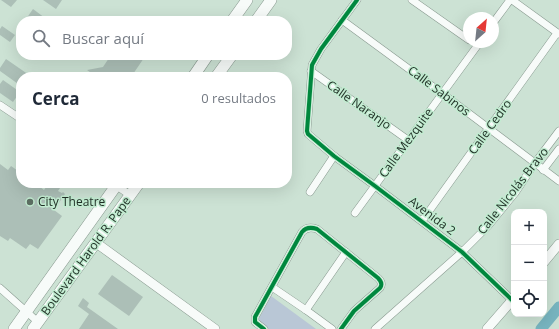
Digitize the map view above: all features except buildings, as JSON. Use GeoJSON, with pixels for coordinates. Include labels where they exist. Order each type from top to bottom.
{"type":"FeatureCollection","features":[{"type":"Feature","properties":{"kind":"highway"},"geometry":{"type":"LineString","coordinates":[[236,16],[247,0]]}},
{"type":"Feature","properties":{"kind":"highway"},"geometry":{"type":"LineString","coordinates":[[260,16],[271,0]]}},
{"type":"Feature","properties":{"kind":"highway"},"geometry":{"type":"LineString","coordinates":[[196,72],[205,60]]}},
{"type":"Feature","properties":{"kind":"highway"},"geometry":{"type":"LineString","coordinates":[[220,72],[228,60]]}},
{"type":"Feature","properties":{"kind":"highway","name":"Boulevard Harold R. Pape"},"geometry":{"type":"LineString","coordinates":[[14,329],[113,188]]}},
{"type":"Feature","properties":{"kind":"highway","name":"Boulevard Harold R. Pape"},"geometry":{"type":"LineString","coordinates":[[36,326],[135,188]]}},
{"type":"Feature","properties":{"kind":"main road"},"geometry":{"type":"LineString","coordinates":[[95,242],[215,329]]}},
{"type":"Feature","properties":{"kind":"main road"},"geometry":{"type":"LineString","coordinates":[[547,258],[559,244]]}},
{"type":"Feature","properties":{"kind":"main road"},"geometry":{"type":"LineString","coordinates":[[487,329],[511,301]]}},
{"type":"Feature","properties":{"kind":"street"},"geometry":{"type":"LineString","coordinates":[[311,71],[314,60],[357,0]]}},
{"type":"Feature","properties":{"kind":"street"},"geometry":{"type":"LineString","coordinates":[[412,0],[463,36]]}},
{"type":"Feature","properties":{"kind":"street"},"geometry":{"type":"LineString","coordinates":[[499,15],[511,0],[558,33]]}},
{"type":"Feature","properties":{"kind":"street","name":"Calle Sabinos"},"geometry":{"type":"LineString","coordinates":[[342,20],[559,181]]}},
{"type":"Feature","properties":{"kind":"street","name":"Calle Cedro"},"geometry":{"type":"LineString","coordinates":[[422,222],[558,33]]}},
{"type":"Feature","properties":{"kind":"street","name":"Calle Mezquite"},"geometry":{"type":"LineString","coordinates":[[355,213],[443,94],[473,48]]}},
{"type":"Feature","properties":{"kind":"street","name":"Avenida 2"},"geometry":{"type":"LineString","coordinates":[[311,71],[308,134],[334,156],[462,252],[511,297]]}},
{"type":"Feature","properties":{"kind":"street","name":"Calle Naranjo"},"geometry":{"type":"LineString","coordinates":[[311,71],[408,140]]}},
{"type":"Feature","properties":{"kind":"street"},"geometry":{"type":"LineString","coordinates":[[0,105],[16,116]]}},
{"type":"Feature","properties":{"kind":"street","name":"Calle Nicolás Bravo"},"geometry":{"type":"LineString","coordinates":[[375,329],[462,252],[488,226],[559,131]]}},
{"type":"Feature","properties":{"kind":"street"},"geometry":{"type":"LineString","coordinates":[[543,170],[559,149]]}},
{"type":"Feature","properties":{"kind":"street"},"geometry":{"type":"LineString","coordinates":[[310,192],[334,156]]}},
{"type":"Feature","properties":{"kind":"street"},"geometry":{"type":"LineString","coordinates":[[121,188],[130,195]]}},
{"type":"Feature","properties":{"kind":"street"},"geometry":{"type":"LineString","coordinates":[[264,329],[255,322],[255,317],[302,232],[308,228],[313,228],[317,229],[346,252],[381,282],[378,290],[354,311],[341,329]]}},
{"type":"Feature","properties":{"kind":"street"},"geometry":{"type":"LineString","coordinates":[[306,310],[346,252]]}},
{"type":"Feature","properties":{"kind":"street"},"geometry":{"type":"LineString","coordinates":[[272,287],[332,329]]}},
{"type":"Feature","properties":{"kind":"street"},"geometry":{"type":"LineString","coordinates":[[0,288],[26,312],[36,326]]}},
{"type":"Feature","properties":{"kind":"shaded area"},"geometry":{"type":"Polygon","coordinates":[[[271,296],[316,329],[267,329],[257,322],[271,296]]]}},
{"type":"Feature","properties":{"kind":"waterway"},"geometry":{"type":"LineString","coordinates":[[541,329],[559,307]]}},
{"type":"Feature","properties":{"kind":"cycle path"},"geometry":{"type":"LineString","coordinates":[[357,0],[321,49],[312,65],[308,134],[334,156],[462,252],[511,299]]}},
{"type":"Feature","properties":{"kind":"cycle path"},"geometry":{"type":"LineString","coordinates":[[264,329],[255,322],[255,317],[302,232],[307,228],[317,229],[380,280],[380,288],[354,311],[341,329]]}},
{"type":"Feature","properties":{"kind":"place","name":"City Theatre"},"geometry":{"type":"Point","coordinates":[30,202]}}]}
